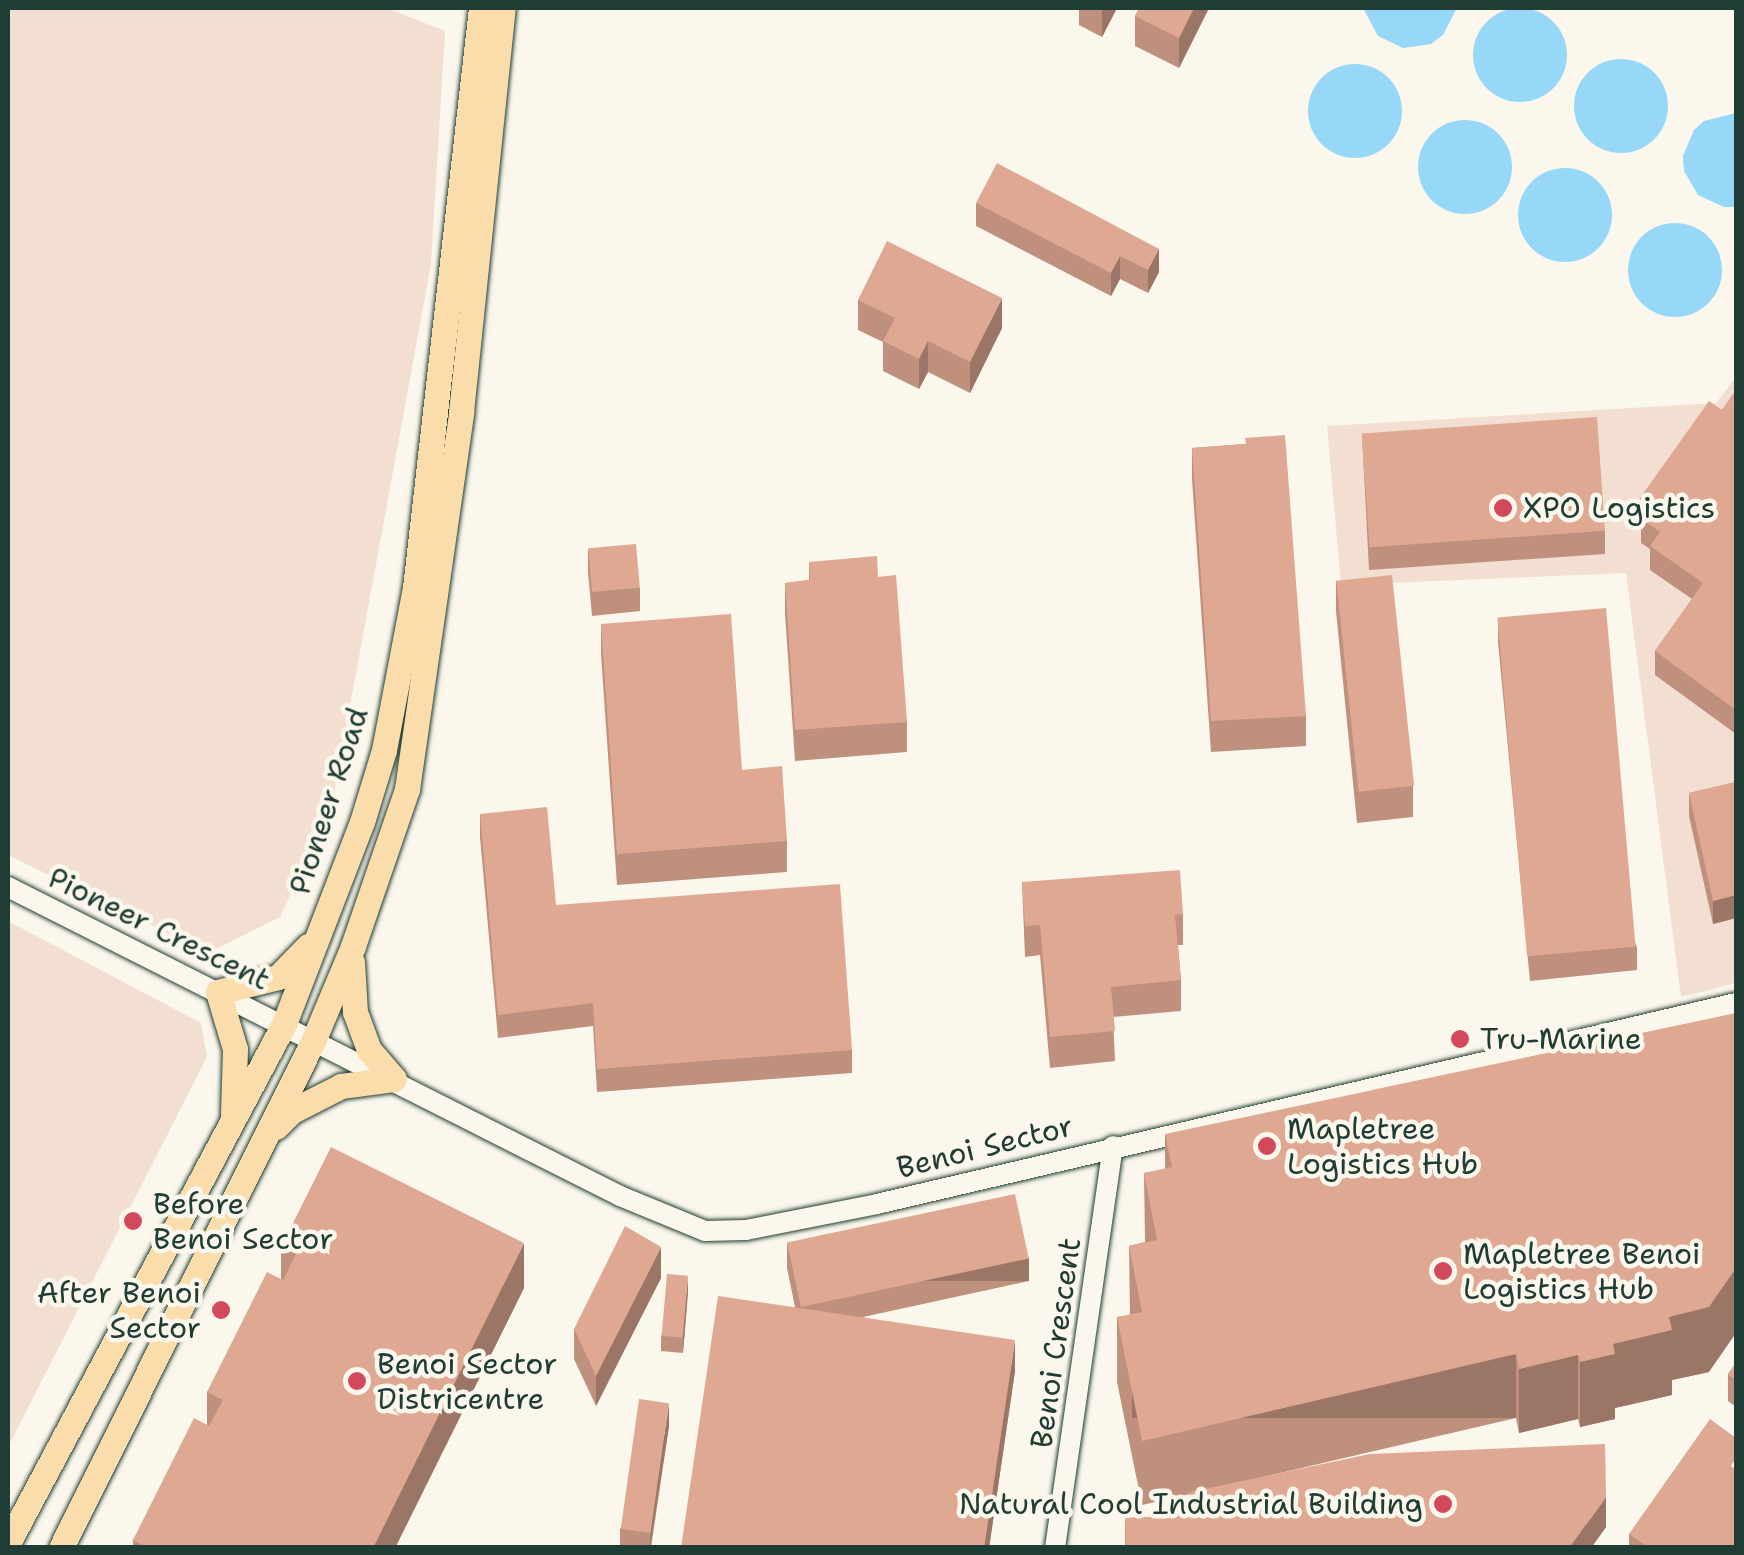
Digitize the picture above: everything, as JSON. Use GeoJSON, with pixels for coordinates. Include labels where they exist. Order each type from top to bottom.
{"type":"FeatureCollection","features":[{"type":"Feature","properties":{"kind":"main road","name":"Pioneer Road"},"geometry":{"type":"LineString","coordinates":[[8,1543],[284,1024],[384,750],[415,588],[481,8]]}},
{"type":"Feature","properties":{"kind":"main road","name":"Pioneer Road"},"geometry":{"type":"LineString","coordinates":[[61,1548],[314,1039],[353,946],[406,790],[460,412],[503,8]]}},
{"type":"Feature","properties":{"kind":"main road"},"geometry":{"type":"LineString","coordinates":[[232,1122],[236,1049],[218,992],[278,977],[295,963],[326,914]]}},
{"type":"Feature","properties":{"kind":"main road"},"geometry":{"type":"LineString","coordinates":[[353,946],[355,1012],[369,1050],[394,1079]]}},
{"type":"Feature","properties":{"kind":"main road"},"geometry":{"type":"LineString","coordinates":[[265,1137],[312,1098],[341,1086],[394,1079]]}},
{"type":"Feature","properties":{"kind":"street","name":"Pioneer Crescent"},"geometry":{"type":"LineString","coordinates":[[8,887],[284,1024]]}},
{"type":"Feature","properties":{"kind":"street","name":"Benoi Sector"},"geometry":{"type":"LineString","coordinates":[[284,1024],[620,1196],[705,1231],[746,1230],[877,1204],[1736,1003]]}},
{"type":"Feature","properties":{"kind":"street","name":"Benoi Crescent"},"geometry":{"type":"LineString","coordinates":[[1055,1548],[1113,1146]]}},
{"type":"Feature","properties":{"kind":"shaded area"},"geometry":{"type":"Polygon","coordinates":[[[8,8],[387,8],[445,31],[431,264],[331,810],[280,917],[208,953],[8,855],[8,8]]]}},
{"type":"Feature","properties":{"kind":"shaded area"},"geometry":{"type":"Polygon","coordinates":[[[1736,377],[1736,983],[1681,997],[1626,573],[1341,585],[1327,426],[1716,403],[1736,377]]]}},
{"type":"Feature","properties":{"kind":"shaded area"},"geometry":{"type":"Polygon","coordinates":[[[8,921],[201,1023],[207,1057],[8,1447],[8,921]]]}},
{"type":"Feature","properties":{"kind":"water"},"geometry":{"type":"Polygon","coordinates":[[[1363,8],[1457,8],[1443,35],[1431,44],[1403,48],[1378,36],[1363,8]]]}},
{"type":"Feature","properties":{"kind":"water"},"geometry":{"type":"Polygon","coordinates":[[[1520,8],[1538,11],[1553,22],[1564,37],[1564,73],[1553,88],[1538,99],[1520,102],[1502,99],[1487,88],[1476,73],[1473,55],[1476,37],[1487,22],[1502,11],[1520,8]]]}},
{"type":"Feature","properties":{"kind":"water"},"geometry":{"type":"Polygon","coordinates":[[[1621,59],[1639,62],[1654,73],[1665,88],[1665,124],[1654,139],[1639,150],[1621,153],[1603,150],[1588,139],[1577,124],[1574,106],[1577,88],[1588,73],[1603,62],[1621,59]]]}},
{"type":"Feature","properties":{"kind":"water"},"geometry":{"type":"Polygon","coordinates":[[[1355,64],[1373,67],[1388,78],[1399,93],[1399,129],[1388,144],[1373,155],[1355,158],[1337,155],[1322,144],[1311,129],[1308,111],[1311,93],[1322,78],[1337,67],[1355,64]]]}},
{"type":"Feature","properties":{"kind":"water"},"geometry":{"type":"Polygon","coordinates":[[[1736,113],[1736,207],[1724,207],[1698,195],[1684,171],[1683,156],[1694,130],[1704,121],[1736,113]]]}},
{"type":"Feature","properties":{"kind":"water"},"geometry":{"type":"Polygon","coordinates":[[[1465,120],[1483,123],[1498,134],[1509,149],[1509,185],[1498,200],[1483,211],[1465,214],[1447,211],[1432,200],[1421,185],[1418,167],[1421,149],[1432,134],[1447,123],[1465,120]]]}},
{"type":"Feature","properties":{"kind":"water"},"geometry":{"type":"Polygon","coordinates":[[[1565,168],[1583,171],[1598,182],[1609,197],[1609,233],[1598,248],[1583,259],[1565,262],[1547,259],[1532,248],[1521,233],[1518,215],[1521,197],[1532,182],[1547,171],[1565,168]]]}},
{"type":"Feature","properties":{"kind":"water"},"geometry":{"type":"Polygon","coordinates":[[[1675,223],[1693,226],[1708,237],[1719,252],[1719,288],[1708,303],[1693,314],[1675,317],[1657,314],[1642,303],[1631,288],[1628,270],[1631,252],[1642,237],[1657,226],[1675,223]]]}},
{"type":"Feature","properties":{"kind":"building"},"geometry":{"type":"Polygon","coordinates":[[[1139,8],[1194,8],[1179,38],[1135,16],[1139,8]]]}},
{"type":"Feature","properties":{"kind":"building"},"geometry":{"type":"Polygon","coordinates":[[[997,163],[1159,249],[1148,270],[1120,256],[1111,273],[976,203],[997,163]]]}},
{"type":"Feature","properties":{"kind":"building"},"geometry":{"type":"Polygon","coordinates":[[[887,241],[1002,298],[970,362],[928,341],[919,359],[883,341],[895,318],[858,300],[887,241]]]}},
{"type":"Feature","properties":{"kind":"building"},"geometry":{"type":"Polygon","coordinates":[[[1736,390],[1736,710],[1655,651],[1703,583],[1650,546],[1660,532],[1641,519],[1651,506],[1640,498],[1709,401],[1722,410],[1736,390]]]}},
{"type":"Feature","properties":{"kind":"building"},"geometry":{"type":"Polygon","coordinates":[[[1597,417],[1605,531],[1370,547],[1362,433],[1597,417]]]}},
{"type":"Feature","properties":{"kind":"building"},"geometry":{"type":"Polygon","coordinates":[[[1285,435],[1306,716],[1211,721],[1192,448],[1246,444],[1245,438],[1285,435]]]}},
{"type":"Feature","properties":{"kind":"building"},"geometry":{"type":"Polygon","coordinates":[[[636,544],[640,588],[592,592],[588,548],[636,544]]]}},
{"type":"Feature","properties":{"kind":"building"},"geometry":{"type":"Polygon","coordinates":[[[877,556],[878,577],[896,575],[907,722],[795,730],[785,583],[810,580],[809,562],[877,556]]]}},
{"type":"Feature","properties":{"kind":"building"},"geometry":{"type":"Polygon","coordinates":[[[1392,575],[1414,786],[1358,792],[1336,581],[1392,575]]]}},
{"type":"Feature","properties":{"kind":"building"},"geometry":{"type":"Polygon","coordinates":[[[1606,608],[1636,947],[1527,956],[1497,617],[1606,608]]]}},
{"type":"Feature","properties":{"kind":"building"},"geometry":{"type":"Polygon","coordinates":[[[731,614],[742,770],[782,766],[787,841],[617,854],[601,624],[731,614]]]}},
{"type":"Feature","properties":{"kind":"building"},"geometry":{"type":"Polygon","coordinates":[[[1736,782],[1736,895],[1713,901],[1689,793],[1736,782]]]}},
{"type":"Feature","properties":{"kind":"building"},"geometry":{"type":"Polygon","coordinates":[[[547,807],[556,905],[840,884],[852,1050],[597,1069],[593,1003],[498,1015],[480,814],[547,807]]]}},
{"type":"Feature","properties":{"kind":"building"},"geometry":{"type":"Polygon","coordinates":[[[1180,870],[1183,914],[1175,915],[1181,980],[1111,987],[1115,1031],[1050,1037],[1040,925],[1025,926],[1022,882],[1180,870]]]}},
{"type":"Feature","properties":{"kind":"building","name":"Mapletree Benoi Logistics Hub"},"geometry":{"type":"Polygon","coordinates":[[[1736,1013],[1736,1268],[1709,1307],[1669,1317],[1672,1330],[1613,1344],[1615,1354],[1580,1362],[1578,1355],[1519,1369],[1516,1354],[1142,1441],[1117,1317],[1142,1312],[1129,1246],[1157,1240],[1144,1173],[1172,1167],[1165,1134],[1736,1013]]]}},
{"type":"Feature","properties":{"kind":"building","name":"Benoi Sector Districentre"},"geometry":{"type":"Polygon","coordinates":[[[331,1147],[524,1243],[373,1548],[148,1548],[133,1540],[194,1418],[209,1426],[223,1400],[207,1392],[267,1272],[283,1280],[296,1254],[281,1247],[331,1147]]]}},
{"type":"Feature","properties":{"kind":"building"},"geometry":{"type":"Polygon","coordinates":[[[1015,1194],[1029,1259],[801,1307],[787,1242],[1015,1194]]]}},
{"type":"Feature","properties":{"kind":"building"},"geometry":{"type":"Polygon","coordinates":[[[625,1226],[661,1247],[596,1376],[574,1329],[625,1226]]]}},
{"type":"Feature","properties":{"kind":"building"},"geometry":{"type":"Polygon","coordinates":[[[667,1274],[688,1276],[683,1338],[662,1336],[667,1274]]]}},
{"type":"Feature","properties":{"kind":"building"},"geometry":{"type":"Polygon","coordinates":[[[718,1296],[1015,1340],[984,1548],[681,1548],[718,1296]]]}},
{"type":"Feature","properties":{"kind":"building"},"geometry":{"type":"Polygon","coordinates":[[[1736,1363],[1736,1380],[1728,1374],[1736,1363]]]}},
{"type":"Feature","properties":{"kind":"building"},"geometry":{"type":"Polygon","coordinates":[[[639,1399],[669,1403],[650,1533],[621,1529],[639,1399]]]}},
{"type":"Feature","properties":{"kind":"building"},"geometry":{"type":"Polygon","coordinates":[[[1710,1419],[1736,1438],[1736,1458],[1731,1466],[1736,1470],[1736,1548],[1649,1548],[1629,1534],[1710,1419]]]}},
{"type":"Feature","properties":{"kind":"building","name":"Natural Cool Industrial Building"},"geometry":{"type":"Polygon","coordinates":[[[1605,1444],[1606,1497],[1569,1548],[1126,1548],[1125,1518],[1192,1515],[1190,1492],[1370,1454],[1605,1444]]]}},
{"type":"Feature","properties":{"kind":"place","name":"XPO Logistics"},"geometry":{"type":"Point","coordinates":[1503,508]}},
{"type":"Feature","properties":{"kind":"place","name":"Tru-Marine"},"geometry":{"type":"Point","coordinates":[1460,1039]}},
{"type":"Feature","properties":{"kind":"place","name":"Mapletree Logistics Hub"},"geometry":{"type":"Point","coordinates":[1267,1146]}},
{"type":"Feature","properties":{"kind":"place","name":"Before Benoi Sector"},"geometry":{"type":"Point","coordinates":[133,1221]}},
{"type":"Feature","properties":{"kind":"place","name":"Mapletree Benoi Logistics Hub"},"geometry":{"type":"Point","coordinates":[1443,1271]}},
{"type":"Feature","properties":{"kind":"place","name":"After Benoi Sector"},"geometry":{"type":"Point","coordinates":[221,1310]}},
{"type":"Feature","properties":{"kind":"place","name":"Benoi Sector Districentre"},"geometry":{"type":"Point","coordinates":[357,1381]}},
{"type":"Feature","properties":{"kind":"place","name":"Natural Cool Industrial Building"},"geometry":{"type":"Point","coordinates":[1443,1504]}}]}
